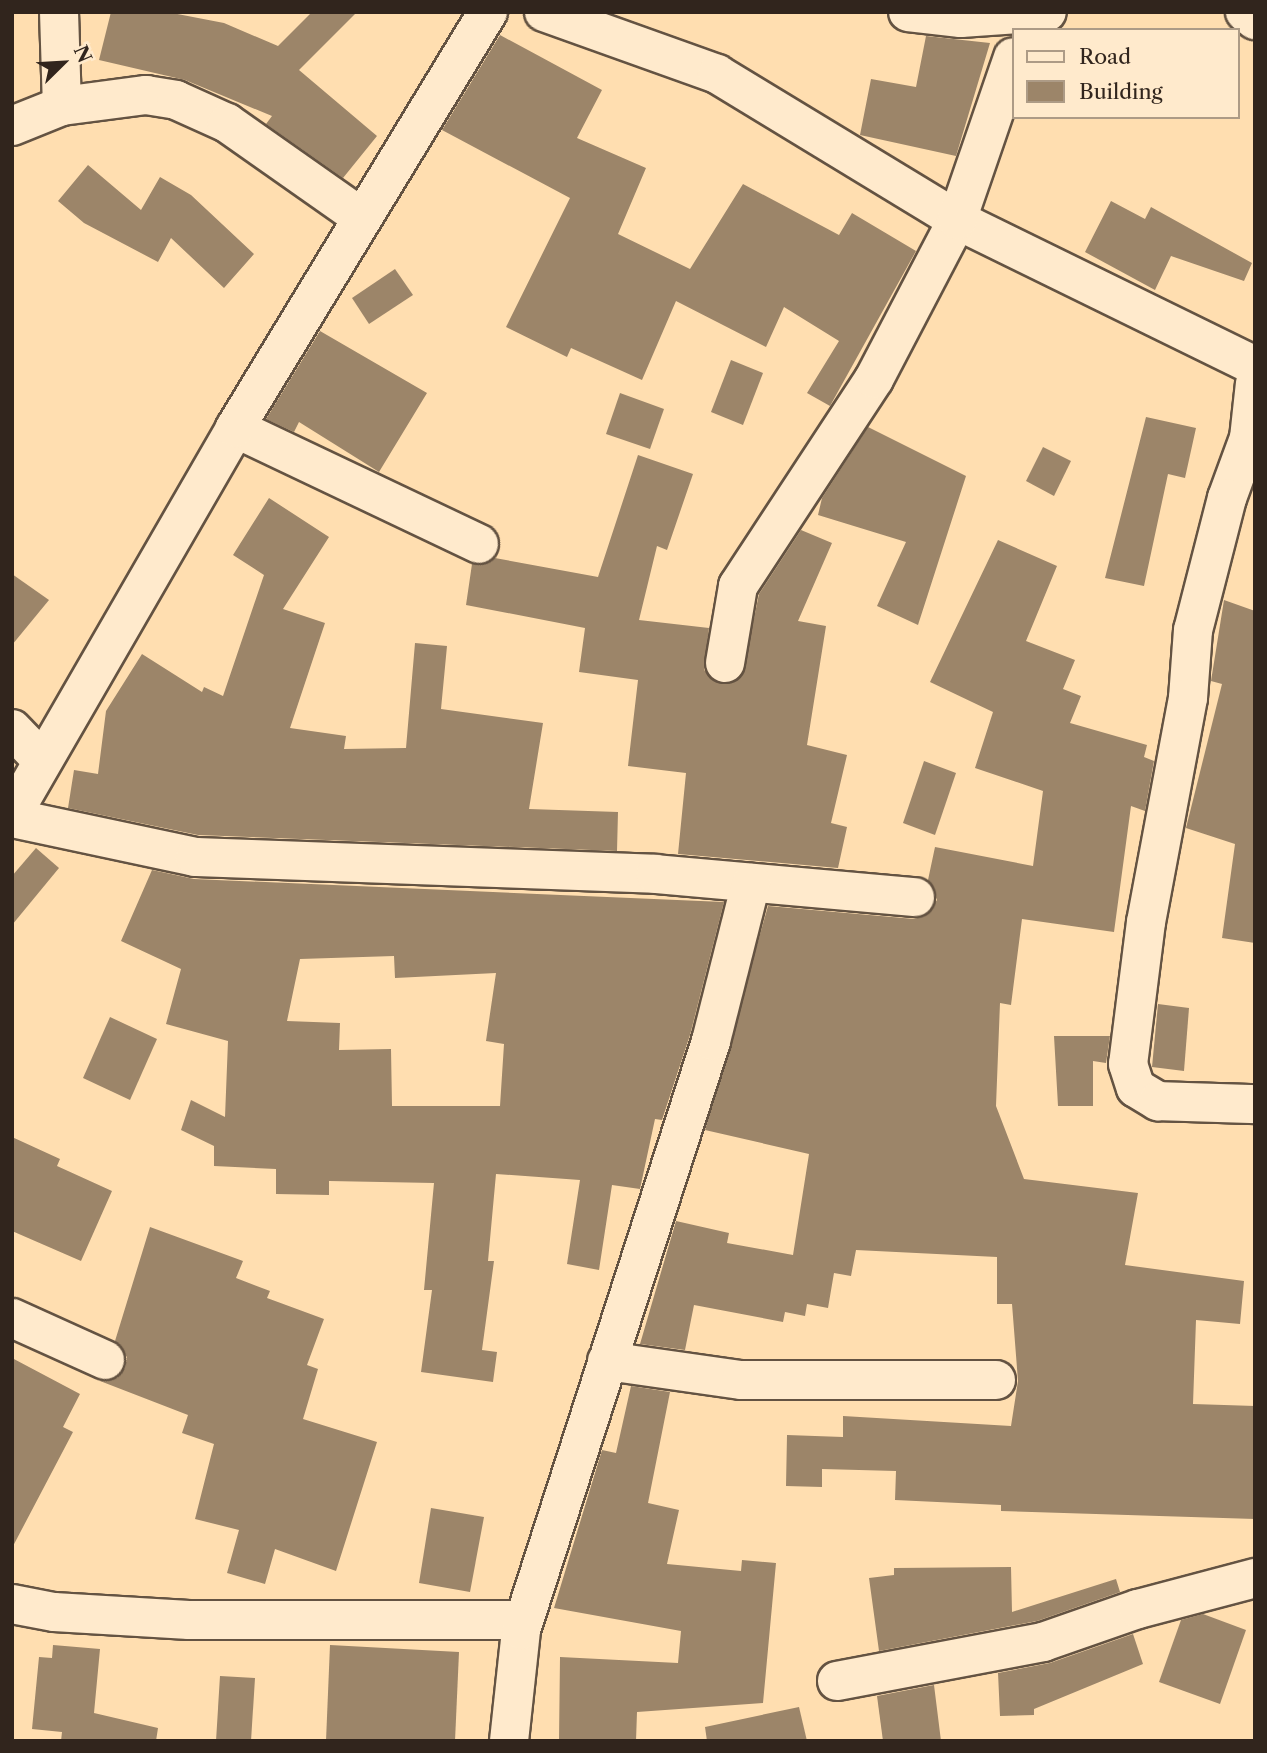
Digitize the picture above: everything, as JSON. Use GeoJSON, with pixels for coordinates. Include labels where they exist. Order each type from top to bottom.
{"type":"FeatureCollection","features":[{"type":"Feature","properties":{"kind":"street"},"geometry":{"type":"LineString","coordinates":[[59,12],[62,106]]}},
{"type":"Feature","properties":{"kind":"street"},"geometry":{"type":"LineString","coordinates":[[488,12],[234,428],[174,539],[41,759],[12,817],[195,857],[656,874],[915,897]]}},
{"type":"Feature","properties":{"kind":"street"},"geometry":{"type":"LineString","coordinates":[[544,12],[750,91],[957,220],[1255,366]]}},
{"type":"Feature","properties":{"kind":"street"},"geometry":{"type":"LineString","coordinates":[[908,12],[961,18],[1033,19]]}},
{"type":"Feature","properties":{"kind":"street"},"geometry":{"type":"LineString","coordinates":[[1245,12],[1255,20]]}},
{"type":"Feature","properties":{"kind":"street"},"geometry":{"type":"LineString","coordinates":[[725,663],[738,586],[874,379],[957,220],[1012,60]]}},
{"type":"Feature","properties":{"kind":"street"},"geometry":{"type":"LineString","coordinates":[[12,126],[62,106],[146,95],[176,100],[227,123],[362,218]]}},
{"type":"Feature","properties":{"kind":"street"},"geometry":{"type":"LineString","coordinates":[[1255,383],[1249,438],[1227,498],[1193,630],[1188,698],[1155,871],[1128,1064],[1136,1087],[1158,1101],[1255,1104]]}},
{"type":"Feature","properties":{"kind":"street"},"geometry":{"type":"LineString","coordinates":[[234,428],[480,544]]}},
{"type":"Feature","properties":{"kind":"street"},"geometry":{"type":"LineString","coordinates":[[12,729],[41,759]]}},
{"type":"Feature","properties":{"kind":"street"},"geometry":{"type":"LineString","coordinates":[[509,1741],[524,1620],[711,1041],[751,883]]}},
{"type":"Feature","properties":{"kind":"street"},"geometry":{"type":"LineString","coordinates":[[12,1318],[105,1360]]}},
{"type":"Feature","properties":{"kind":"street"},"geometry":{"type":"LineString","coordinates":[[607,1361],[741,1380],[996,1380]]}},
{"type":"Feature","properties":{"kind":"street"},"geometry":{"type":"LineString","coordinates":[[837,1681],[1043,1642],[1138,1609],[1255,1578]]}},
{"type":"Feature","properties":{"kind":"street"},"geometry":{"type":"LineString","coordinates":[[12,1604],[54,1612],[190,1620],[524,1620]]}},
{"type":"Feature","properties":{"kind":"building"},"geometry":{"type":"Polygon","coordinates":[[[111,12],[167,12],[224,23],[278,46],[312,12],[357,12],[299,70],[377,136],[343,178],[266,124],[272,116],[185,80],[99,60],[111,12]]]}},
{"type":"Feature","properties":{"kind":"building"},"geometry":{"type":"Polygon","coordinates":[[[500,35],[602,90],[577,138],[646,168],[618,234],[690,269],[743,184],[839,235],[852,213],[916,251],[830,406],[807,393],[839,341],[784,307],[766,347],[676,301],[642,380],[571,348],[567,357],[506,327],[570,198],[442,130],[500,35]]]}},
{"type":"Feature","properties":{"kind":"building"},"geometry":{"type":"Polygon","coordinates":[[[926,36],[990,43],[956,156],[860,135],[871,79],[916,87],[926,36]]]}},
{"type":"Feature","properties":{"kind":"building"},"geometry":{"type":"Polygon","coordinates":[[[88,165],[141,210],[160,177],[191,195],[254,254],[224,288],[171,238],[158,262],[84,223],[58,201],[88,165]]]}},
{"type":"Feature","properties":{"kind":"building"},"geometry":{"type":"Polygon","coordinates":[[[1111,201],[1145,219],[1151,207],[1252,263],[1244,281],[1171,256],[1155,290],[1085,252],[1111,201]]]}},
{"type":"Feature","properties":{"kind":"building"},"geometry":{"type":"Polygon","coordinates":[[[395,269],[413,295],[369,324],[352,298],[395,269]]]}},
{"type":"Feature","properties":{"kind":"building"},"geometry":{"type":"Polygon","coordinates":[[[320,331],[427,393],[379,472],[299,422],[294,432],[266,419],[320,331]]]}},
{"type":"Feature","properties":{"kind":"building"},"geometry":{"type":"Polygon","coordinates":[[[731,360],[763,373],[743,425],[711,412],[731,360]]]}},
{"type":"Feature","properties":{"kind":"building"},"geometry":{"type":"Polygon","coordinates":[[[620,393],[664,409],[650,449],[606,434],[620,393]]]}},
{"type":"Feature","properties":{"kind":"building"},"geometry":{"type":"Polygon","coordinates":[[[1146,417],[1196,428],[1185,478],[1168,474],[1144,586],[1105,578],[1146,417]]]}},
{"type":"Feature","properties":{"kind":"building"},"geometry":{"type":"Polygon","coordinates":[[[868,427],[966,476],[918,625],[877,606],[906,542],[818,515],[822,498],[868,427]]]}},
{"type":"Feature","properties":{"kind":"building"},"geometry":{"type":"Polygon","coordinates":[[[1043,447],[1071,461],[1054,496],[1026,481],[1043,447]]]}},
{"type":"Feature","properties":{"kind":"building"},"geometry":{"type":"Polygon","coordinates":[[[638,455],[693,474],[667,550],[657,546],[639,620],[709,628],[704,670],[721,684],[742,676],[759,594],[801,530],[832,543],[798,621],[826,626],[807,745],[847,755],[831,823],[847,827],[838,868],[678,854],[686,773],[628,766],[638,680],[579,672],[585,628],[466,605],[472,564],[495,558],[598,577],[638,455]]]}},
{"type":"Feature","properties":{"kind":"building"},"geometry":{"type":"Polygon","coordinates":[[[269,498],[329,537],[283,609],[325,623],[290,728],[346,736],[344,749],[406,748],[415,643],[447,646],[441,709],[543,723],[529,809],[618,812],[617,851],[198,835],[68,808],[74,770],[98,774],[106,711],[142,654],[202,692],[204,687],[223,696],[264,575],[233,555],[269,498]]]}},
{"type":"Feature","properties":{"kind":"building"},"geometry":{"type":"Polygon","coordinates":[[[998,540],[1057,566],[1026,641],[1075,660],[1063,689],[1081,696],[1070,723],[1147,745],[1144,757],[1154,761],[1145,811],[1131,806],[1114,932],[1022,919],[1011,1005],[1000,1003],[996,1106],[1024,1179],[1138,1193],[1125,1265],[1244,1281],[1240,1324],[1196,1320],[1193,1404],[1255,1406],[1255,1519],[1001,1511],[1001,1505],[895,1500],[896,1471],[822,1469],[822,1487],[786,1486],[787,1435],[843,1437],[843,1416],[1011,1426],[1018,1381],[1012,1304],[997,1304],[997,1257],[856,1250],[851,1276],[834,1273],[828,1308],[807,1304],[805,1316],[785,1312],[783,1322],[694,1305],[685,1350],[640,1344],[676,1221],[729,1233],[727,1243],[793,1255],[809,1154],[705,1130],[768,906],[914,919],[925,916],[937,900],[928,880],[935,847],[1033,866],[1043,791],[975,768],[993,712],[930,682],[998,540]]]}},
{"type":"Feature","properties":{"kind":"building"},"geometry":{"type":"Polygon","coordinates":[[[12,574],[49,600],[12,645],[12,574]]]}},
{"type":"Feature","properties":{"kind":"building"},"geometry":{"type":"Polygon","coordinates":[[[1224,600],[1255,611],[1255,943],[1222,938],[1235,844],[1186,828],[1222,684],[1211,681],[1224,600]]]}},
{"type":"Feature","properties":{"kind":"building"},"geometry":{"type":"Polygon","coordinates":[[[924,761],[956,773],[935,835],[903,823],[924,761]]]}},
{"type":"Feature","properties":{"kind":"building"},"geometry":{"type":"Polygon","coordinates":[[[36,848],[59,868],[12,925],[12,876],[36,848]]]}},
{"type":"Feature","properties":{"kind":"building"},"geometry":{"type":"Polygon","coordinates":[[[152,870],[194,879],[724,902],[690,1035],[662,1120],[655,1119],[640,1189],[612,1185],[599,1270],[567,1264],[580,1180],[496,1174],[488,1261],[494,1261],[482,1350],[497,1352],[493,1382],[421,1372],[432,1290],[424,1290],[434,1183],[329,1181],[329,1195],[276,1194],[276,1169],[214,1166],[214,1146],[181,1130],[191,1100],[225,1117],[228,1041],[166,1024],[181,969],[121,941],[152,870]],[[394,956],[300,959],[287,1021],[340,1023],[339,1050],[391,1049],[392,1106],[500,1106],[504,1044],[486,1041],[496,973],[395,978],[394,956]]]}},
{"type":"Feature","properties":{"kind":"building"},"geometry":{"type":"Polygon","coordinates":[[[1158,1004],[1189,1008],[1184,1071],[1152,1067],[1158,1004]]]}},
{"type":"Feature","properties":{"kind":"building"},"geometry":{"type":"Polygon","coordinates":[[[110,1017],[157,1039],[130,1100],[83,1078],[110,1017]]]}},
{"type":"Feature","properties":{"kind":"building"},"geometry":{"type":"Polygon","coordinates":[[[1054,1036],[1110,1036],[1106,1063],[1093,1061],[1093,1106],[1058,1106],[1054,1036]]]}},
{"type":"Feature","properties":{"kind":"building"},"geometry":{"type":"Polygon","coordinates":[[[12,1137],[60,1159],[57,1166],[112,1191],[81,1261],[12,1231],[12,1137]]]}},
{"type":"Feature","properties":{"kind":"building"},"geometry":{"type":"Polygon","coordinates":[[[150,1227],[243,1261],[236,1278],[270,1291],[267,1298],[324,1319],[307,1365],[318,1369],[303,1419],[377,1442],[336,1571],[275,1549],[265,1584],[227,1573],[239,1530],[195,1519],[214,1444],[182,1433],[188,1415],[100,1381],[117,1378],[125,1368],[127,1357],[115,1341],[150,1227]]]}},
{"type":"Feature","properties":{"kind":"building"},"geometry":{"type":"Polygon","coordinates":[[[12,1358],[80,1394],[63,1427],[73,1432],[12,1548],[12,1358]]]}},
{"type":"Feature","properties":{"kind":"building"},"geometry":{"type":"Polygon","coordinates":[[[631,1386],[670,1392],[648,1503],[679,1510],[667,1564],[741,1571],[742,1560],[776,1563],[763,1703],[637,1712],[636,1741],[559,1741],[560,1657],[678,1663],[681,1631],[554,1608],[602,1450],[616,1453],[631,1386]]]}},
{"type":"Feature","properties":{"kind":"building"},"geometry":{"type":"Polygon","coordinates":[[[431,1508],[484,1517],[470,1592],[419,1583],[431,1508]]]}},
{"type":"Feature","properties":{"kind":"building"},"geometry":{"type":"Polygon","coordinates":[[[1011,1567],[1012,1612],[1116,1579],[1120,1592],[1037,1621],[879,1651],[869,1578],[894,1575],[894,1568],[1011,1567]]]}},
{"type":"Feature","properties":{"kind":"building"},"geometry":{"type":"Polygon","coordinates":[[[1203,1614],[1246,1630],[1220,1704],[1159,1682],[1181,1620],[1203,1614]]]}},
{"type":"Feature","properties":{"kind":"building"},"geometry":{"type":"Polygon","coordinates":[[[1133,1634],[1143,1664],[1034,1709],[1034,1715],[1000,1716],[998,1673],[1050,1663],[1133,1634]]]}},
{"type":"Feature","properties":{"kind":"building"},"geometry":{"type":"Polygon","coordinates":[[[53,1645],[100,1649],[94,1713],[158,1728],[156,1741],[61,1741],[62,1732],[32,1729],[39,1657],[52,1658],[53,1645]]]}},
{"type":"Feature","properties":{"kind":"building"},"geometry":{"type":"Polygon","coordinates":[[[330,1645],[459,1652],[455,1741],[326,1741],[330,1645]]]}},
{"type":"Feature","properties":{"kind":"building"},"geometry":{"type":"Polygon","coordinates":[[[220,1676],[255,1678],[251,1741],[216,1741],[220,1676]]]}},
{"type":"Feature","properties":{"kind":"building"},"geometry":{"type":"Polygon","coordinates":[[[934,1685],[941,1741],[883,1741],[877,1696],[934,1685]]]}},
{"type":"Feature","properties":{"kind":"building"},"geometry":{"type":"Polygon","coordinates":[[[799,1707],[807,1741],[707,1741],[705,1727],[799,1707]]]}}]}
